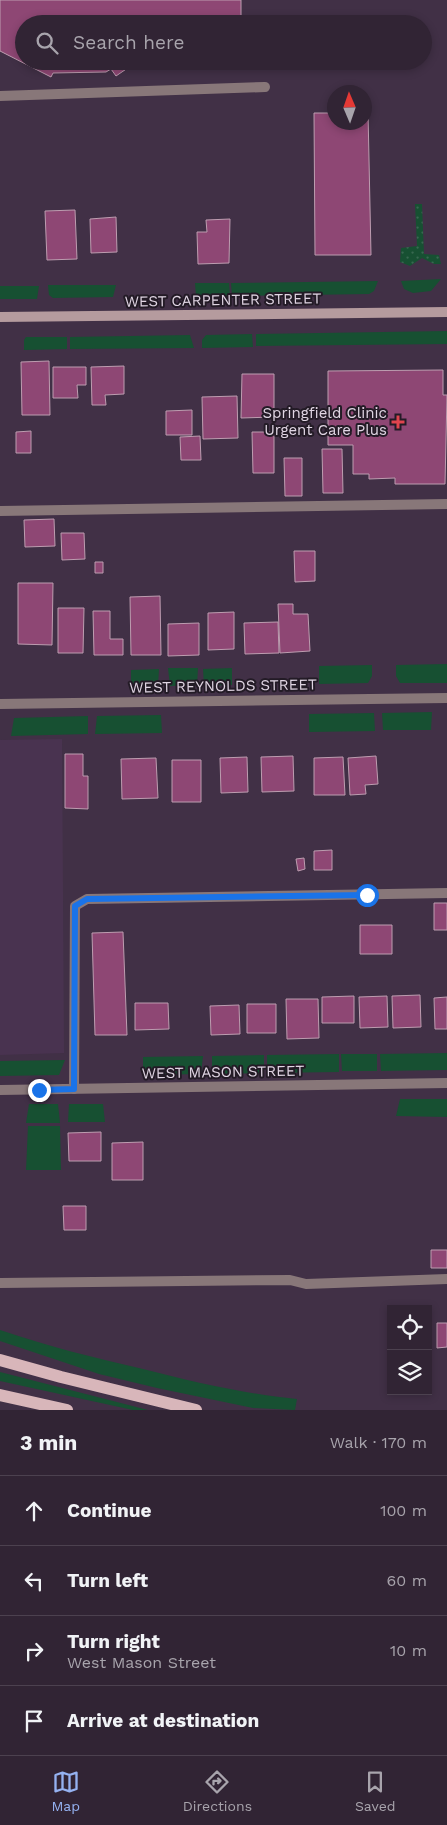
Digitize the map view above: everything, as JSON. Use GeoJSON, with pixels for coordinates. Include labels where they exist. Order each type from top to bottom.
{"type":"FeatureCollection","features":[{"type":"Feature","properties":{"kind":"main road"},"geometry":{"type":"LineString","coordinates":[[0,1360],[196,1410]]}},
{"type":"Feature","properties":{"kind":"main road"},"geometry":{"type":"LineString","coordinates":[[0,1395],[67,1410]]}},
{"type":"Feature","properties":{"kind":"street"},"geometry":{"type":"LineString","coordinates":[[0,96],[265,87]]}},
{"type":"Feature","properties":{"kind":"street","name":"WEST CARPENTER STREET"},"geometry":{"type":"LineString","coordinates":[[0,318],[447,312]]}},
{"type":"Feature","properties":{"kind":"street"},"geometry":{"type":"LineString","coordinates":[[0,511],[447,504]]}},
{"type":"Feature","properties":{"kind":"street","name":"WEST REYNOLDS STREET"},"geometry":{"type":"LineString","coordinates":[[0,704],[447,698]]}},
{"type":"Feature","properties":{"kind":"street"},"geometry":{"type":"LineString","coordinates":[[74,1089],[75,906],[87,899],[447,893]]}},
{"type":"Feature","properties":{"kind":"street","name":"WEST MASON STREET"},"geometry":{"type":"LineString","coordinates":[[0,1090],[447,1083]]}},
{"type":"Feature","properties":{"kind":"street"},"geometry":{"type":"LineString","coordinates":[[0,1283],[290,1280],[306,1284],[447,1279]]}},
{"type":"Feature","properties":{"kind":"shaded area"},"geometry":{"type":"Polygon","coordinates":[[[62,739],[64,1053],[0,1055],[0,740],[62,739]]]}},
{"type":"Feature","properties":{"kind":"green space"},"geometry":{"type":"Polygon","coordinates":[[[415,204],[422,204],[424,254],[439,255],[441,264],[434,264],[422,258],[410,266],[400,262],[401,248],[417,246],[415,204]]]}},
{"type":"Feature","properties":{"kind":"green space"},"geometry":{"type":"Polygon","coordinates":[[[441,279],[431,291],[413,293],[404,289],[401,281],[441,279]]]}},
{"type":"Feature","properties":{"kind":"green space"},"geometry":{"type":"Polygon","coordinates":[[[378,281],[374,291],[369,294],[232,296],[231,283],[378,281]]]}},
{"type":"Feature","properties":{"kind":"green space"},"geometry":{"type":"Polygon","coordinates":[[[195,283],[229,283],[230,296],[196,296],[195,283]]]}},
{"type":"Feature","properties":{"kind":"green space"},"geometry":{"type":"Polygon","coordinates":[[[48,285],[116,285],[113,297],[53,298],[49,295],[48,285]]]}},
{"type":"Feature","properties":{"kind":"green space"},"geometry":{"type":"Polygon","coordinates":[[[0,286],[39,286],[37,299],[0,299],[0,286]]]}},
{"type":"Feature","properties":{"kind":"green space"},"geometry":{"type":"Polygon","coordinates":[[[447,331],[447,344],[256,346],[256,334],[447,331]]]}},
{"type":"Feature","properties":{"kind":"green space"},"geometry":{"type":"Polygon","coordinates":[[[252,334],[253,347],[202,348],[202,340],[206,335],[252,334]]]}},
{"type":"Feature","properties":{"kind":"green space"},"geometry":{"type":"Polygon","coordinates":[[[190,335],[194,348],[70,349],[70,337],[190,335]]]}},
{"type":"Feature","properties":{"kind":"green space"},"geometry":{"type":"Polygon","coordinates":[[[26,337],[67,337],[67,349],[24,350],[24,340],[26,337]]]}},
{"type":"Feature","properties":{"kind":"green space"},"geometry":{"type":"Polygon","coordinates":[[[447,664],[447,683],[400,683],[396,676],[396,665],[447,664]]]}},
{"type":"Feature","properties":{"kind":"green space"},"geometry":{"type":"Polygon","coordinates":[[[372,665],[372,676],[368,683],[319,684],[319,666],[372,665]]]}},
{"type":"Feature","properties":{"kind":"green space"},"geometry":{"type":"Polygon","coordinates":[[[168,668],[198,668],[197,685],[170,686],[168,668]]]}},
{"type":"Feature","properties":{"kind":"green space"},"geometry":{"type":"Polygon","coordinates":[[[232,668],[232,685],[204,686],[203,669],[232,668]]]}},
{"type":"Feature","properties":{"kind":"green space"},"geometry":{"type":"Polygon","coordinates":[[[159,669],[158,686],[131,686],[131,670],[159,669]]]}},
{"type":"Feature","properties":{"kind":"green space"},"geometry":{"type":"Polygon","coordinates":[[[432,712],[431,730],[383,730],[382,713],[432,712]]]}},
{"type":"Feature","properties":{"kind":"green space"},"geometry":{"type":"Polygon","coordinates":[[[374,713],[375,731],[309,732],[309,714],[374,713]]]}},
{"type":"Feature","properties":{"kind":"green space"},"geometry":{"type":"Polygon","coordinates":[[[161,715],[162,733],[95,734],[97,716],[161,715]]]}},
{"type":"Feature","properties":{"kind":"green space"},"geometry":{"type":"Polygon","coordinates":[[[88,716],[88,734],[11,736],[14,718],[88,716]]]}},
{"type":"Feature","properties":{"kind":"green space"},"geometry":{"type":"Polygon","coordinates":[[[447,1053],[447,1070],[381,1071],[380,1054],[447,1053]]]}},
{"type":"Feature","properties":{"kind":"green space"},"geometry":{"type":"Polygon","coordinates":[[[339,1054],[339,1072],[267,1073],[267,1055],[339,1054]]]}},
{"type":"Feature","properties":{"kind":"green space"},"geometry":{"type":"Polygon","coordinates":[[[341,1054],[377,1054],[377,1071],[342,1071],[341,1054]]]}},
{"type":"Feature","properties":{"kind":"green space"},"geometry":{"type":"Polygon","coordinates":[[[264,1055],[264,1073],[216,1074],[212,1067],[212,1056],[264,1055]]]}},
{"type":"Feature","properties":{"kind":"green space"},"geometry":{"type":"Polygon","coordinates":[[[203,1056],[201,1074],[148,1075],[143,1067],[143,1057],[203,1056]]]}},
{"type":"Feature","properties":{"kind":"green space"},"geometry":{"type":"Polygon","coordinates":[[[65,1060],[59,1075],[0,1076],[0,1061],[65,1060]]]}},
{"type":"Feature","properties":{"kind":"green space"},"geometry":{"type":"Polygon","coordinates":[[[400,1099],[447,1099],[447,1117],[396,1116],[400,1099]]]}},
{"type":"Feature","properties":{"kind":"green space"},"geometry":{"type":"Polygon","coordinates":[[[29,1104],[58,1104],[60,1123],[26,1123],[29,1104]]]}},
{"type":"Feature","properties":{"kind":"green space"},"geometry":{"type":"Polygon","coordinates":[[[69,1104],[103,1104],[105,1122],[68,1122],[69,1104]]]}},
{"type":"Feature","properties":{"kind":"green space"},"geometry":{"type":"Polygon","coordinates":[[[28,1126],[60,1126],[61,1170],[26,1170],[28,1126]]]}},
{"type":"Feature","properties":{"kind":"green space"},"geometry":{"type":"Polygon","coordinates":[[[0,1330],[71,1351],[181,1378],[239,1391],[297,1399],[295,1410],[253,1408],[99,1374],[0,1341],[0,1330]]]}},
{"type":"Feature","properties":{"kind":"green space"},"geometry":{"type":"Polygon","coordinates":[[[0,1372],[148,1410],[133,1410],[0,1381],[0,1372]]]}},
{"type":"Feature","properties":{"kind":"building"},"geometry":{"type":"Polygon","coordinates":[[[0,0],[241,0],[241,15],[15,15],[15,59],[0,51],[0,0]]]}},
{"type":"Feature","properties":{"kind":"building"},"geometry":{"type":"Polygon","coordinates":[[[37,70],[109,70],[106,72],[53,73],[51,77],[37,70]]]}},
{"type":"Feature","properties":{"kind":"building"},"geometry":{"type":"Polygon","coordinates":[[[112,70],[125,70],[116,76],[112,70]]]}},
{"type":"Feature","properties":{"kind":"building"},"geometry":{"type":"Polygon","coordinates":[[[314,113],[327,113],[327,130],[368,130],[371,255],[315,255],[314,113]]]}},
{"type":"Feature","properties":{"kind":"building"},"geometry":{"type":"Polygon","coordinates":[[[75,210],[77,259],[47,260],[45,211],[75,210]]]}},
{"type":"Feature","properties":{"kind":"building"},"geometry":{"type":"Polygon","coordinates":[[[116,217],[117,252],[91,253],[90,219],[116,217]]]}},
{"type":"Feature","properties":{"kind":"building"},"geometry":{"type":"Polygon","coordinates":[[[230,219],[229,263],[198,264],[197,232],[207,232],[206,220],[230,219]]]}},
{"type":"Feature","properties":{"kind":"building"},"geometry":{"type":"Polygon","coordinates":[[[49,361],[50,415],[22,415],[21,362],[49,361]]]}},
{"type":"Feature","properties":{"kind":"building"},"geometry":{"type":"Polygon","coordinates":[[[124,366],[124,394],[105,395],[106,405],[92,405],[91,367],[124,366]]]}},
{"type":"Feature","properties":{"kind":"building"},"geometry":{"type":"Polygon","coordinates":[[[53,367],[86,367],[86,385],[77,385],[78,398],[53,398],[53,367]]]}},
{"type":"Feature","properties":{"kind":"building"},"geometry":{"type":"Polygon","coordinates":[[[443,370],[443,395],[447,395],[445,484],[395,484],[395,478],[369,479],[369,474],[353,474],[353,445],[328,445],[328,371],[443,370]]]}},
{"type":"Feature","properties":{"kind":"building"},"geometry":{"type":"Polygon","coordinates":[[[242,374],[274,374],[274,417],[241,418],[242,374]]]}},
{"type":"Feature","properties":{"kind":"building"},"geometry":{"type":"Polygon","coordinates":[[[237,396],[238,438],[203,439],[202,397],[237,396]]]}},
{"type":"Feature","properties":{"kind":"building"},"geometry":{"type":"Polygon","coordinates":[[[192,410],[192,435],[166,435],[166,411],[192,410]]]}},
{"type":"Feature","properties":{"kind":"building"},"geometry":{"type":"Polygon","coordinates":[[[31,431],[31,453],[16,453],[16,432],[31,431]]]}},
{"type":"Feature","properties":{"kind":"building"},"geometry":{"type":"Polygon","coordinates":[[[252,432],[274,432],[274,473],[253,473],[252,432]]]}},
{"type":"Feature","properties":{"kind":"building"},"geometry":{"type":"Polygon","coordinates":[[[200,436],[201,460],[181,460],[180,437],[200,436]]]}},
{"type":"Feature","properties":{"kind":"building"},"geometry":{"type":"Polygon","coordinates":[[[322,449],[342,449],[343,493],[323,493],[322,449]]]}},
{"type":"Feature","properties":{"kind":"building"},"geometry":{"type":"Polygon","coordinates":[[[284,458],[302,458],[302,496],[285,496],[284,458]]]}},
{"type":"Feature","properties":{"kind":"building"},"geometry":{"type":"Polygon","coordinates":[[[54,519],[55,546],[25,547],[24,520],[54,519]]]}},
{"type":"Feature","properties":{"kind":"building"},"geometry":{"type":"Polygon","coordinates":[[[61,533],[84,533],[85,559],[62,560],[61,533]]]}},
{"type":"Feature","properties":{"kind":"building"},"geometry":{"type":"Polygon","coordinates":[[[294,551],[315,551],[315,581],[295,582],[294,551]]]}},
{"type":"Feature","properties":{"kind":"building"},"geometry":{"type":"Polygon","coordinates":[[[95,562],[103,562],[103,573],[95,573],[95,562]]]}},
{"type":"Feature","properties":{"kind":"building"},"geometry":{"type":"Polygon","coordinates":[[[18,583],[53,583],[52,645],[18,644],[18,583]]]}},
{"type":"Feature","properties":{"kind":"building"},"geometry":{"type":"Polygon","coordinates":[[[160,596],[161,655],[131,655],[130,597],[160,596]]]}},
{"type":"Feature","properties":{"kind":"building"},"geometry":{"type":"Polygon","coordinates":[[[278,604],[293,604],[293,614],[308,614],[310,651],[280,653],[278,604]]]}},
{"type":"Feature","properties":{"kind":"building"},"geometry":{"type":"Polygon","coordinates":[[[58,608],[84,608],[83,653],[58,653],[58,608]]]}},
{"type":"Feature","properties":{"kind":"building"},"geometry":{"type":"Polygon","coordinates":[[[93,611],[110,611],[110,639],[123,639],[123,655],[94,655],[93,611]]]}},
{"type":"Feature","properties":{"kind":"building"},"geometry":{"type":"Polygon","coordinates":[[[234,612],[234,649],[208,650],[208,613],[234,612]]]}},
{"type":"Feature","properties":{"kind":"building"},"geometry":{"type":"Polygon","coordinates":[[[278,622],[279,653],[245,654],[244,623],[278,622]]]}},
{"type":"Feature","properties":{"kind":"building"},"geometry":{"type":"Polygon","coordinates":[[[199,623],[199,655],[168,656],[168,624],[199,623]]]}},
{"type":"Feature","properties":{"kind":"building"},"geometry":{"type":"Polygon","coordinates":[[[65,754],[83,754],[83,776],[88,776],[88,809],[65,808],[65,754]]]}},
{"type":"Feature","properties":{"kind":"building"},"geometry":{"type":"Polygon","coordinates":[[[293,756],[294,791],[262,792],[261,757],[293,756]]]}},
{"type":"Feature","properties":{"kind":"building"},"geometry":{"type":"Polygon","coordinates":[[[376,756],[378,784],[365,785],[366,794],[350,795],[348,758],[376,756]]]}},
{"type":"Feature","properties":{"kind":"building"},"geometry":{"type":"Polygon","coordinates":[[[247,757],[248,792],[221,793],[220,758],[247,757]]]}},
{"type":"Feature","properties":{"kind":"building"},"geometry":{"type":"Polygon","coordinates":[[[343,757],[345,795],[314,795],[314,758],[343,757]]]}},
{"type":"Feature","properties":{"kind":"building"},"geometry":{"type":"Polygon","coordinates":[[[156,758],[158,798],[122,799],[121,759],[156,758]]]}},
{"type":"Feature","properties":{"kind":"building"},"geometry":{"type":"Polygon","coordinates":[[[172,760],[201,760],[201,802],[172,802],[172,760]]]}},
{"type":"Feature","properties":{"kind":"building"},"geometry":{"type":"Polygon","coordinates":[[[332,850],[332,870],[314,870],[314,851],[332,850]]]}},
{"type":"Feature","properties":{"kind":"building"},"geometry":{"type":"Polygon","coordinates":[[[304,858],[305,869],[298,871],[296,859],[304,858]]]}},
{"type":"Feature","properties":{"kind":"building"},"geometry":{"type":"Polygon","coordinates":[[[434,903],[447,903],[447,930],[434,930],[434,903]]]}},
{"type":"Feature","properties":{"kind":"building"},"geometry":{"type":"Polygon","coordinates":[[[360,925],[392,925],[392,954],[360,954],[360,925]]]}},
{"type":"Feature","properties":{"kind":"building"},"geometry":{"type":"Polygon","coordinates":[[[123,932],[127,1035],[95,1035],[92,933],[123,932]]]}},
{"type":"Feature","properties":{"kind":"building"},"geometry":{"type":"Polygon","coordinates":[[[420,995],[421,1027],[393,1028],[392,996],[420,995]]]}},
{"type":"Feature","properties":{"kind":"building"},"geometry":{"type":"Polygon","coordinates":[[[354,996],[354,1023],[322,1023],[322,997],[354,996]]]}},
{"type":"Feature","properties":{"kind":"building"},"geometry":{"type":"Polygon","coordinates":[[[387,996],[388,1027],[360,1028],[359,997],[387,996]]]}},
{"type":"Feature","properties":{"kind":"building"},"geometry":{"type":"Polygon","coordinates":[[[447,997],[447,1029],[435,1029],[434,998],[447,997]]]}},
{"type":"Feature","properties":{"kind":"building"},"geometry":{"type":"Polygon","coordinates":[[[286,999],[318,999],[319,1038],[287,1039],[286,999]]]}},
{"type":"Feature","properties":{"kind":"building"},"geometry":{"type":"Polygon","coordinates":[[[135,1003],[168,1003],[169,1029],[135,1030],[135,1003]]]}},
{"type":"Feature","properties":{"kind":"building"},"geometry":{"type":"Polygon","coordinates":[[[247,1004],[276,1004],[276,1033],[247,1033],[247,1004]]]}},
{"type":"Feature","properties":{"kind":"building"},"geometry":{"type":"Polygon","coordinates":[[[239,1005],[240,1034],[211,1035],[210,1006],[239,1005]]]}},
{"type":"Feature","properties":{"kind":"building"},"geometry":{"type":"Polygon","coordinates":[[[101,1132],[101,1161],[69,1161],[68,1133],[101,1132]]]}},
{"type":"Feature","properties":{"kind":"building"},"geometry":{"type":"Polygon","coordinates":[[[143,1142],[143,1180],[112,1180],[112,1143],[143,1142]]]}},
{"type":"Feature","properties":{"kind":"building"},"geometry":{"type":"Polygon","coordinates":[[[63,1206],[86,1206],[86,1230],[64,1230],[63,1206]]]}},
{"type":"Feature","properties":{"kind":"building"},"geometry":{"type":"Polygon","coordinates":[[[431,1250],[447,1250],[447,1268],[431,1268],[431,1250]]]}},
{"type":"Feature","properties":{"kind":"building"},"geometry":{"type":"Polygon","coordinates":[[[437,1323],[447,1323],[447,1347],[437,1348],[437,1323]]]}},
{"type":"Feature","properties":{"kind":"place","name":"Springfield Clinic Urgent Care Plus"},"geometry":{"type":"Point","coordinates":[398,422]}},
{"type":"Feature","properties":{"kind":"route"},"geometry":{"type":"LineString","coordinates":[[39,1090],[74,1089],[75,906],[87,899],[367,895]]}}]}
